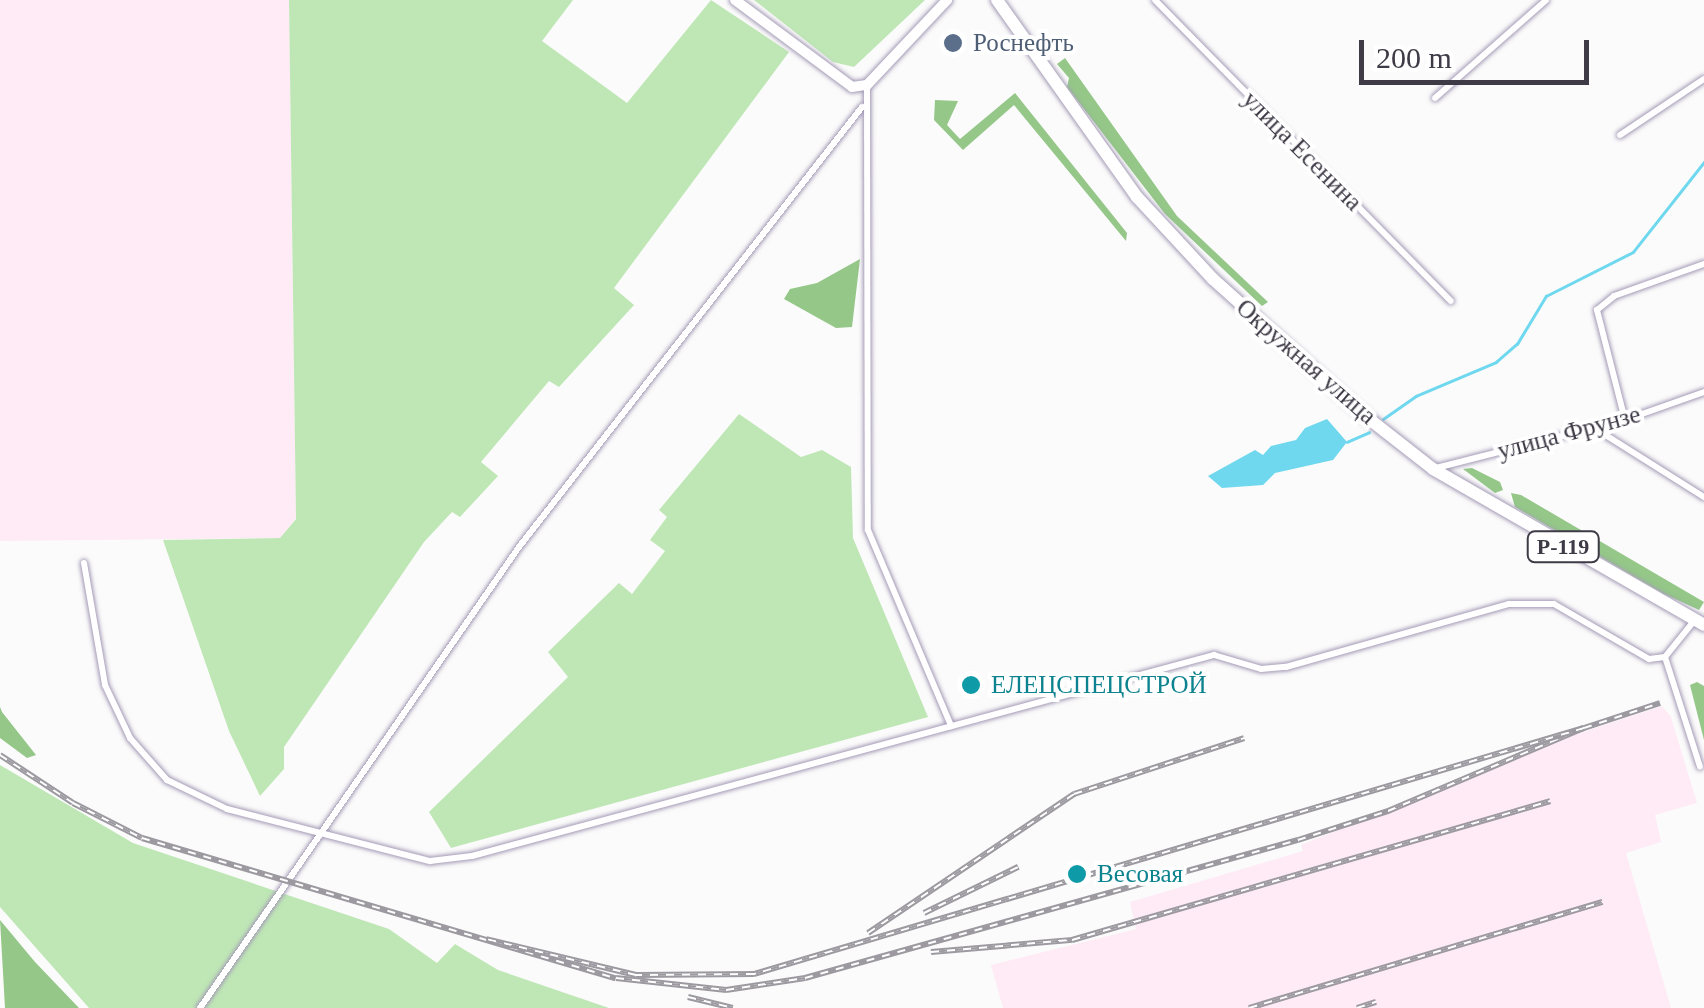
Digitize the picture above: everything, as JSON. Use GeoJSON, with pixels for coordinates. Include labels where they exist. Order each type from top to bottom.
{"type":"FeatureCollection","features":[{"type":"Feature","properties":{"kind":"highway","name":"Окружная улица"},"geometry":{"type":"LineString","coordinates":[[997,0],[1137,197],[1180,245],[1350,402],[1433,469],[1700,623]]}},
{"type":"Feature","properties":{"kind":"street"},"geometry":{"type":"LineString","coordinates":[[736,0],[836,79],[852,87],[867,85]]}},
{"type":"Feature","properties":{"kind":"street"},"geometry":{"type":"LineString","coordinates":[[948,0],[867,85],[862,106],[868,530],[950,726]]}},
{"type":"Feature","properties":{"kind":"street","name":"улица Есенина"},"geometry":{"type":"LineString","coordinates":[[1154,0],[1451,300]]}},
{"type":"Feature","properties":{"kind":"street"},"geometry":{"type":"LineString","coordinates":[[1435,98],[1546,0]]}},
{"type":"Feature","properties":{"kind":"street"},"geometry":{"type":"LineString","coordinates":[[1620,135],[1704,79]]}},
{"type":"Feature","properties":{"kind":"street"},"geometry":{"type":"LineString","coordinates":[[200,1008],[518,547],[862,106]]}},
{"type":"Feature","properties":{"kind":"street"},"geometry":{"type":"LineString","coordinates":[[1625,420],[1596,310],[1614,296],[1704,264]]}},
{"type":"Feature","properties":{"kind":"street","name":"улица Фрунзе"},"geometry":{"type":"LineString","coordinates":[[1433,469],[1625,420],[1704,392]]}},
{"type":"Feature","properties":{"kind":"street"},"geometry":{"type":"LineString","coordinates":[[1595,428],[1704,497]]}},
{"type":"Feature","properties":{"kind":"street"},"geometry":{"type":"LineString","coordinates":[[84,564],[105,685],[130,738],[167,780],[227,809],[316,836],[430,861],[472,856],[1214,655],[1260,670],[1286,667],[1510,604],[1554,604],[1649,659],[1665,657],[1700,623]]}},
{"type":"Feature","properties":{"kind":"street"},"geometry":{"type":"LineString","coordinates":[[1665,657],[1700,766]]}},
{"type":"Feature","properties":{"kind":"shaded area"},"geometry":{"type":"Polygon","coordinates":[[[0,0],[289,0],[296,518],[280,538],[0,541],[0,0]]]}},
{"type":"Feature","properties":{"kind":"shaded area"},"geometry":{"type":"Polygon","coordinates":[[[1662,706],[1671,717],[1697,803],[1655,815],[1661,842],[1626,853],[1671,1008],[1003,1008],[991,965],[1136,929],[1130,902],[1303,851],[1301,845],[1553,742],[1662,706]]]}},
{"type":"Feature","properties":{"kind":"green space"},"geometry":{"type":"Polygon","coordinates":[[[289,0],[573,0],[542,41],[627,103],[711,0],[789,52],[614,288],[634,305],[559,387],[549,381],[481,462],[498,476],[460,517],[452,512],[424,542],[284,747],[284,769],[260,796],[229,731],[163,540],[280,538],[296,519],[289,0]]]}},
{"type":"Feature","properties":{"kind":"green space"},"geometry":{"type":"Polygon","coordinates":[[[754,0],[925,0],[854,67],[833,62],[754,0]]]}},
{"type":"Feature","properties":{"kind":"green space"},"geometry":{"type":"Polygon","coordinates":[[[1065,58],[1177,216],[1268,302],[1262,306],[1165,214],[1067,87],[1069,78],[1057,64],[1065,58]]]}},
{"type":"Feature","properties":{"kind":"green space"},"geometry":{"type":"Polygon","coordinates":[[[1015,93],[1127,233],[1126,241],[1014,105],[963,150],[934,120],[935,100],[958,101],[947,125],[960,139],[1015,93]]]}},
{"type":"Feature","properties":{"kind":"green space"},"geometry":{"type":"Polygon","coordinates":[[[860,259],[852,327],[836,328],[784,299],[790,289],[817,283],[860,259]]]}},
{"type":"Feature","properties":{"kind":"green space"},"geometry":{"type":"Polygon","coordinates":[[[739,414],[801,457],[822,450],[851,467],[853,538],[928,717],[451,848],[429,812],[568,677],[548,652],[619,583],[632,594],[665,551],[650,540],[667,517],[659,510],[739,414]]]}},
{"type":"Feature","properties":{"kind":"green space"},"geometry":{"type":"Polygon","coordinates":[[[1472,468],[1500,482],[1503,490],[1495,493],[1463,469],[1472,468]]]}},
{"type":"Feature","properties":{"kind":"green space"},"geometry":{"type":"Polygon","coordinates":[[[1511,493],[1521,495],[1704,602],[1699,610],[1664,594],[1515,507],[1511,493]]]}},
{"type":"Feature","properties":{"kind":"green space"},"geometry":{"type":"Polygon","coordinates":[[[1697,682],[1704,686],[1704,740],[1690,685],[1697,682]]]}},
{"type":"Feature","properties":{"kind":"green space"},"geometry":{"type":"Polygon","coordinates":[[[0,707],[36,755],[27,758],[0,738],[0,707]]]}},
{"type":"Feature","properties":{"kind":"green space"},"geometry":{"type":"Polygon","coordinates":[[[0,765],[133,843],[389,929],[437,963],[455,944],[498,970],[609,1008],[89,1008],[0,907],[0,765]]]}},
{"type":"Feature","properties":{"kind":"green space"},"geometry":{"type":"Polygon","coordinates":[[[0,920],[35,962],[79,1008],[5,1008],[0,920]]]}},
{"type":"Feature","properties":{"kind":"water"},"geometry":{"type":"Polygon","coordinates":[[[1327,419],[1347,442],[1333,460],[1275,473],[1263,485],[1222,488],[1208,476],[1255,450],[1263,455],[1271,446],[1296,440],[1305,428],[1327,419]]]}},
{"type":"Feature","properties":{"kind":"waterway"},"geometry":{"type":"LineString","coordinates":[[1383,419],[1416,396],[1496,362],[1517,344],[1546,296],[1633,252],[1704,162]]}},
{"type":"Feature","properties":{"kind":"waterway"},"geometry":{"type":"LineString","coordinates":[[1347,442],[1369,432]]}},
{"type":"Feature","properties":{"kind":"railway"},"geometry":{"type":"LineString","coordinates":[[1584,728],[1660,703]]}},
{"type":"Feature","properties":{"kind":"railway"},"geometry":{"type":"LineString","coordinates":[[0,755],[73,803],[142,838],[616,978],[726,990],[805,978],[1298,840],[1388,811],[1584,728],[754,974],[636,975],[486,939]]}},
{"type":"Feature","properties":{"kind":"railway"},"geometry":{"type":"LineString","coordinates":[[868,933],[1074,794],[1244,738]]}},
{"type":"Feature","properties":{"kind":"railway"},"geometry":{"type":"LineString","coordinates":[[931,952],[1072,940],[1550,801]]}},
{"type":"Feature","properties":{"kind":"railway"},"geometry":{"type":"LineString","coordinates":[[924,913],[1018,867]]}},
{"type":"Feature","properties":{"kind":"railway"},"geometry":{"type":"LineString","coordinates":[[1249,1008],[1602,902]]}},
{"type":"Feature","properties":{"kind":"railway"},"geometry":{"type":"LineString","coordinates":[[688,997],[733,1008]]}},
{"type":"Feature","properties":{"kind":"railway"},"geometry":{"type":"LineString","coordinates":[[1357,1008],[1376,1002]]}},
{"type":"Feature","properties":{"kind":"place","name":"Роснефть"},"geometry":{"type":"Point","coordinates":[953,43]}},
{"type":"Feature","properties":{"kind":"place","name":"ЕЛЕЦСПЕЦСТРОЙ"},"geometry":{"type":"Point","coordinates":[971,685]}},
{"type":"Feature","properties":{"kind":"place","name":"Весовая"},"geometry":{"type":"Point","coordinates":[1077,874]}}]}
